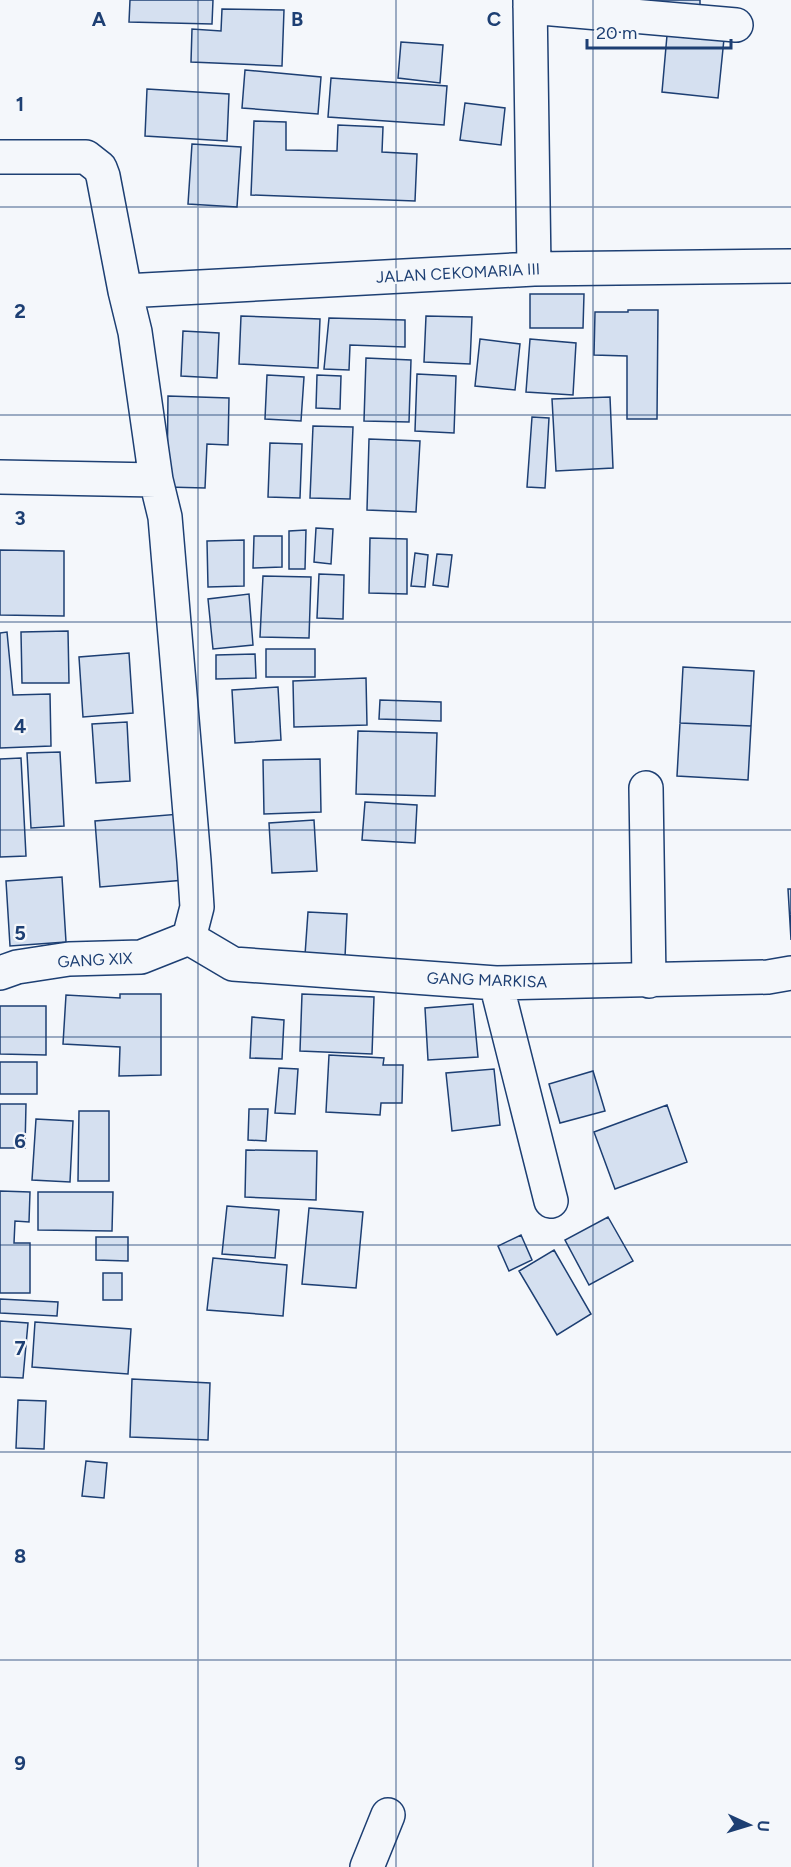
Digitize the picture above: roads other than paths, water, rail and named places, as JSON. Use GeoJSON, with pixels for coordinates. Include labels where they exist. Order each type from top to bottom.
{"type":"FeatureCollection","features":[{"type":"Feature","properties":{"kind":"street"},"geometry":{"type":"LineString","coordinates":[[534,269],[530,4],[736,25]]}},
{"type":"Feature","properties":{"kind":"street"},"geometry":{"type":"LineString","coordinates":[[0,156],[76,155],[86,157],[100,168],[112,213],[125,291],[135,332],[156,480],[165,517],[187,753],[196,906],[189,939]]}},
{"type":"Feature","properties":{"kind":"street","name":"JALAN CEKOMARIA III"},"geometry":{"type":"LineString","coordinates":[[125,291],[534,269],[791,266]]}},
{"type":"Feature","properties":{"kind":"street"},"geometry":{"type":"LineString","coordinates":[[0,477],[156,480]]}},
{"type":"Feature","properties":{"kind":"street"},"geometry":{"type":"LineString","coordinates":[[646,788],[649,981]]}},
{"type":"Feature","properties":{"kind":"street","name":"GANG XIX"},"geometry":{"type":"LineString","coordinates":[[0,973],[17,967],[69,959],[141,957],[189,939]]}},
{"type":"Feature","properties":{"kind":"street","name":"GANG MARKISA"},"geometry":{"type":"LineString","coordinates":[[189,939],[233,964],[496,983],[768,977],[791,973]]}},
{"type":"Feature","properties":{"kind":"street"},"geometry":{"type":"LineString","coordinates":[[496,983],[551,1201]]}},
{"type":"Feature","properties":{"kind":"street"},"geometry":{"type":"LineString","coordinates":[[367,1867],[388,1815]]}}]}
